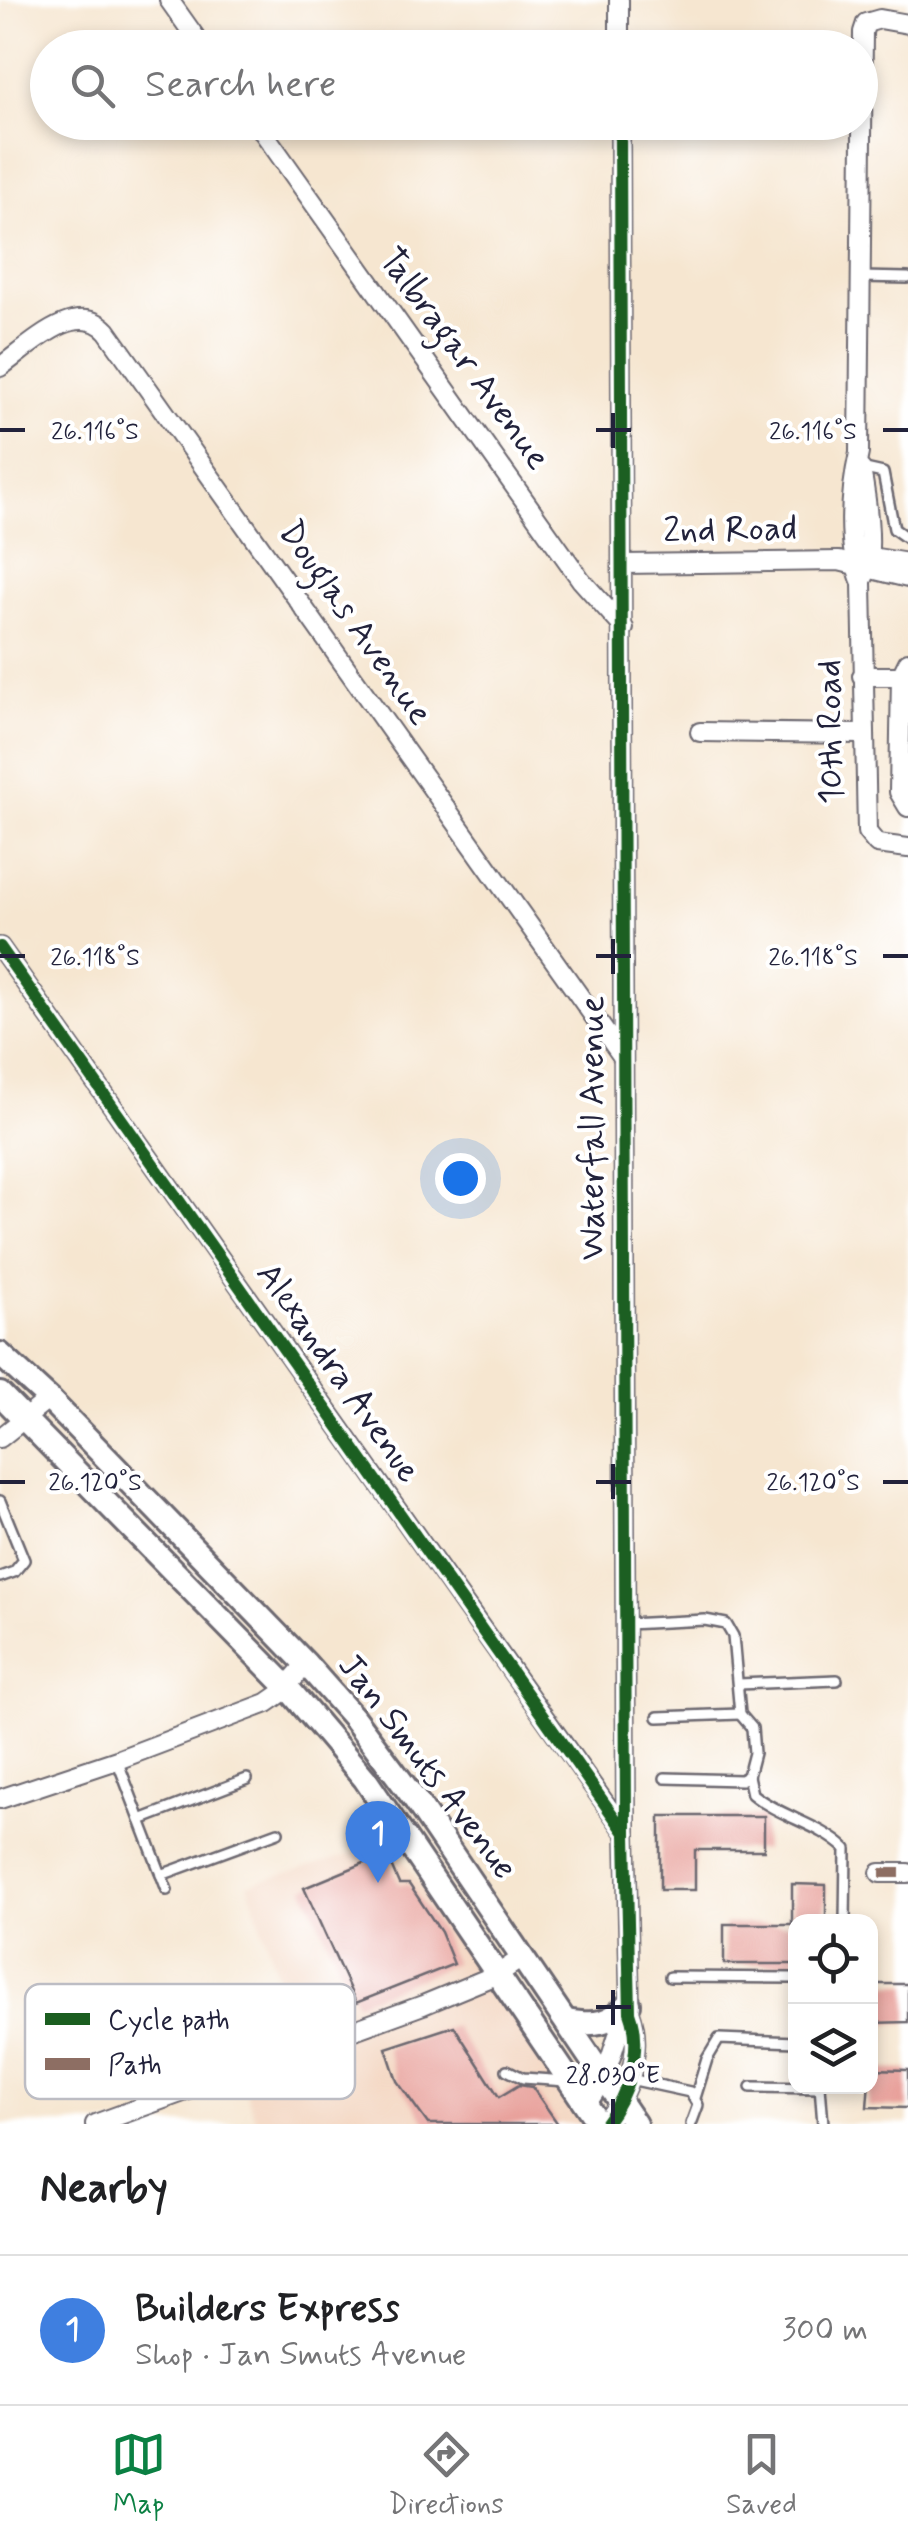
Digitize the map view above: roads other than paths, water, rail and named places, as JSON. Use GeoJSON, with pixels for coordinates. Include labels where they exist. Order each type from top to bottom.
{"type":"FeatureCollection","features":[{"type":"Feature","properties":{"kind":"main road","name":"Jan Smuts Avenue"},"geometry":{"type":"LineString","coordinates":[[0,1354],[49,1399],[306,1664],[383,1755],[636,2124]]}},
{"type":"Feature","properties":{"kind":"main road","name":"Jan Smuts Avenue"},"geometry":{"type":"LineString","coordinates":[[0,1394],[287,1687],[365,1779],[596,2118]]}},
{"type":"Feature","properties":{"kind":"main road"},"geometry":{"type":"LineString","coordinates":[[567,2021],[590,2025],[608,2022],[630,2008]]}},
{"type":"Feature","properties":{"kind":"street"},"geometry":{"type":"LineString","coordinates":[[169,0],[190,30]]}},
{"type":"Feature","properties":{"kind":"street"},"geometry":{"type":"LineString","coordinates":[[619,0],[620,30]]}},
{"type":"Feature","properties":{"kind":"street","name":"10th Road"},"geometry":{"type":"LineString","coordinates":[[864,30],[874,19],[908,24]]}},
{"type":"Feature","properties":{"kind":"street","name":"Talbragar Avenue"},"geometry":{"type":"LineString","coordinates":[[269,140],[581,580],[624,628]]}},
{"type":"Feature","properties":{"kind":"street","name":"Waterfall Avenue"},"geometry":{"type":"LineString","coordinates":[[596,2118],[621,2102],[630,2079],[634,2042],[626,1834],[620,140]]}},
{"type":"Feature","properties":{"kind":"street","name":"10th Road"},"geometry":{"type":"LineString","coordinates":[[863,140],[860,461],[853,484],[867,832],[877,844],[908,848]]}},
{"type":"Feature","properties":{"kind":"street","name":"Douglas Avenue"},"geometry":{"type":"LineString","coordinates":[[0,367],[77,318],[92,318],[107,331],[622,1056]]}},
{"type":"Feature","properties":{"kind":"street","name":"2nd Road"},"geometry":{"type":"LineString","coordinates":[[623,564],[908,564]]}},
{"type":"Feature","properties":{"kind":"street","name":"2nd Road"},"geometry":{"type":"LineString","coordinates":[[857,565],[908,578]]}},
{"type":"Feature","properties":{"kind":"street"},"geometry":{"type":"LineString","coordinates":[[862,676],[904,669],[899,792],[908,807]]}},
{"type":"Feature","properties":{"kind":"street"},"geometry":{"type":"LineString","coordinates":[[700,732],[863,734]]}},
{"type":"Feature","properties":{"kind":"street","name":"Alexandra Avenue"},"geometry":{"type":"LineString","coordinates":[[0,947],[626,1834]]}},
{"type":"Feature","properties":{"kind":"street"},"geometry":{"type":"LineString","coordinates":[[0,1438],[49,1399]]}},
{"type":"Feature","properties":{"kind":"street"},"geometry":{"type":"LineString","coordinates":[[0,1799],[117,1760],[266,1703],[287,1687],[306,1664]]}},
{"type":"Feature","properties":{"kind":"street"},"geometry":{"type":"LineString","coordinates":[[880,1873],[908,1873]]}},
{"type":"Feature","properties":{"kind":"street"},"geometry":{"type":"LineString","coordinates":[[355,2028],[498,1974],[523,1957]]}},
{"type":"Feature","properties":{"kind":"street","name":"Waterfall Avenue"},"geometry":{"type":"LineString","coordinates":[[596,2118],[605,2076],[630,2008]]}},
{"type":"Feature","properties":{"kind":"street"},"geometry":{"type":"LineString","coordinates":[[95,2124],[163,2099]]}},
{"type":"Feature","properties":{"kind":"lane"},"geometry":{"type":"LineString","coordinates":[[861,277],[908,278]]}},
{"type":"Feature","properties":{"kind":"lane"},"geometry":{"type":"LineString","coordinates":[[860,461],[883,473],[894,529],[908,539]]}},
{"type":"Feature","properties":{"kind":"lane"},"geometry":{"type":"LineString","coordinates":[[0,1501],[24,1560],[14,1572],[0,1577]]}},
{"type":"Feature","properties":{"kind":"lane"},"geometry":{"type":"LineString","coordinates":[[627,1624],[706,1620],[726,1624],[734,1636],[740,1714],[752,1728],[754,1753],[748,1776],[752,1794],[764,1804],[833,1838],[846,1850],[846,1914]]}},
{"type":"Feature","properties":{"kind":"lane"},"geometry":{"type":"LineString","coordinates":[[739,1684],[837,1680]]}},
{"type":"Feature","properties":{"kind":"lane"},"geometry":{"type":"LineString","coordinates":[[658,1717],[740,1714]]}},
{"type":"Feature","properties":{"kind":"lane"},"geometry":{"type":"LineString","coordinates":[[117,1760],[167,1890]]}},
{"type":"Feature","properties":{"kind":"lane"},"geometry":{"type":"LineString","coordinates":[[665,1778],[742,1780],[748,1776]]}},
{"type":"Feature","properties":{"kind":"lane"},"geometry":{"type":"LineString","coordinates":[[140,1820],[248,1779]]}},
{"type":"Feature","properties":{"kind":"lane"},"geometry":{"type":"LineString","coordinates":[[162,1875],[278,1832]]}},
{"type":"Feature","properties":{"kind":"lane"},"geometry":{"type":"LineString","coordinates":[[670,1977],[788,1978]]}},
{"type":"Feature","properties":{"kind":"lane"},"geometry":{"type":"LineString","coordinates":[[695,2098],[707,2059],[720,2040],[788,2042]]}},
{"type":"Feature","properties":{"kind":"lane"},"geometry":{"type":"LineString","coordinates":[[506,2070],[523,2078],[569,2081]]}},
{"type":"Feature","properties":{"kind":"lane"},"geometry":{"type":"LineString","coordinates":[[630,2079],[690,2092],[698,2105],[691,2124]]}},
{"type":"Feature","properties":{"kind":"lane"},"geometry":{"type":"LineString","coordinates":[[751,2087],[788,2087]]}},
{"type":"Feature","properties":{"kind":"lane"},"geometry":{"type":"LineString","coordinates":[[820,2094],[822,2124]]}},
{"type":"Feature","properties":{"kind":"place","name":"Builders Express"},"geometry":{"type":"Point","coordinates":[378,1883]}}]}
